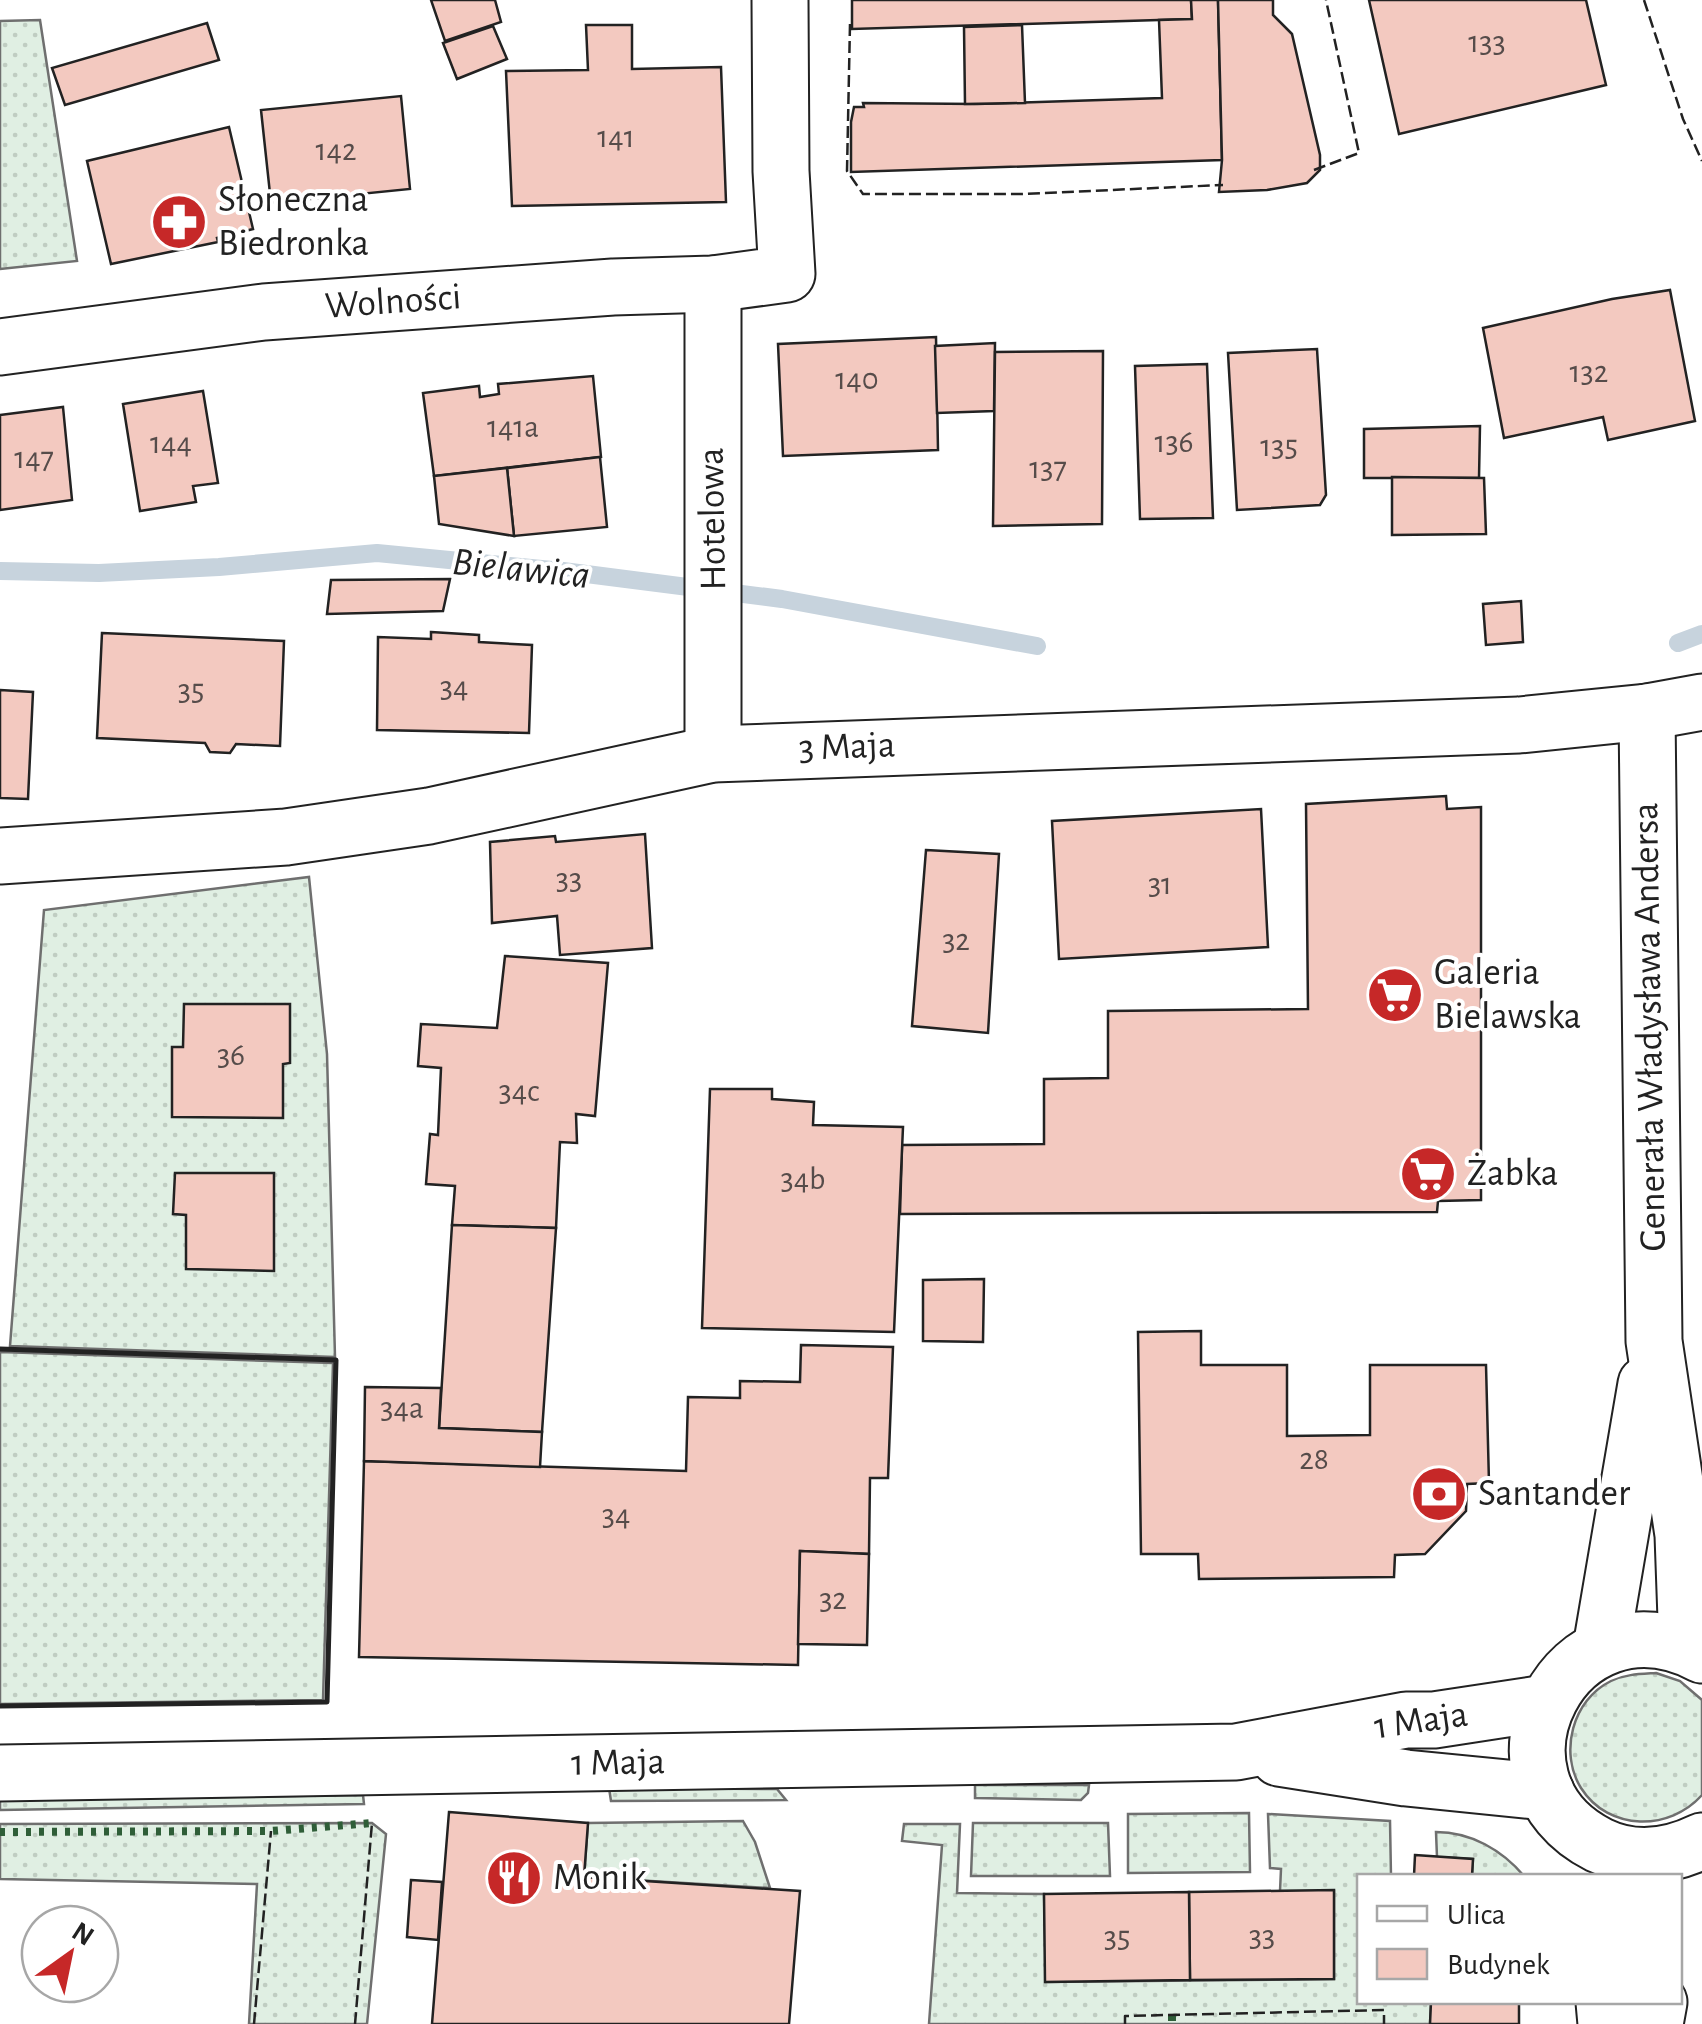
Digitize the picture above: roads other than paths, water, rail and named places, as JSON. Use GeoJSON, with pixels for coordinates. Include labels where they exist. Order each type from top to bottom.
{"type":"FeatureCollection","features":[{"type":"Feature","properties":{"kind":"street","name":"Wolności"},"geometry":{"type":"LineString","coordinates":[[0,348],[314,307],[713,284],[786,274],[780,0]]}},
{"type":"Feature","properties":{"kind":"street","name":"Hotelowa"},"geometry":{"type":"LineString","coordinates":[[713,284],[713,754]]}},
{"type":"Feature","properties":{"kind":"street","name":"3 Maja"},"geometry":{"type":"LineString","coordinates":[[0,856],[304,834],[429,816],[713,754],[1520,725],[1647,712],[1702,702]]}},
{"type":"Feature","properties":{"kind":"street","name":"Generała Władysława Andersa"},"geometry":{"type":"LineString","coordinates":[[1647,712],[1654,1341],[1694,1651]]}},
{"type":"Feature","properties":{"kind":"street","name":"Generała Władysława Andersa"},"geometry":{"type":"LineString","coordinates":[[1600,1648],[1654,1341]]}},
{"type":"Feature","properties":{"kind":"street"},"geometry":{"type":"LineString","coordinates":[[1686,1856],[1630,1856],[1605,1862],[1570,1826],[1546,1792],[1538,1763],[1538,1733],[1546,1703],[1569,1671],[1600,1648],[1643,1639],[1694,1651]]}},
{"type":"Feature","properties":{"kind":"street","name":"1 Maja"},"geometry":{"type":"LineString","coordinates":[[1236,1752],[1406,1720],[1434,1720],[1546,1703]]}},
{"type":"Feature","properties":{"kind":"street","name":"1 Maja"},"geometry":{"type":"LineString","coordinates":[[0,1773],[1236,1752],[1406,1778],[1546,1792]]}},
{"type":"Feature","properties":{"kind":"waterway","name":"Bielawica"},"geometry":{"type":"LineString","coordinates":[[0,571],[99,573],[377,553],[563,571],[782,599],[1037,646]]}},
{"type":"Feature","properties":{"kind":"waterway","name":"Bielawica"},"geometry":{"type":"LineString","coordinates":[[1678,643],[1702,634]]}},
{"type":"Feature","properties":{"kind":"place","name":"Słoneczna Biedronka"},"geometry":{"type":"Point","coordinates":[179,222]}},
{"type":"Feature","properties":{"kind":"place","name":"Galeria Bielawska"},"geometry":{"type":"Point","coordinates":[1395,995]}},
{"type":"Feature","properties":{"kind":"place","name":"Żabka"},"geometry":{"type":"Point","coordinates":[1428,1174]}},
{"type":"Feature","properties":{"kind":"place","name":"Santander"},"geometry":{"type":"Point","coordinates":[1439,1494]}},
{"type":"Feature","properties":{"kind":"place","name":"Monik"},"geometry":{"type":"Point","coordinates":[514,1878]}}]}
